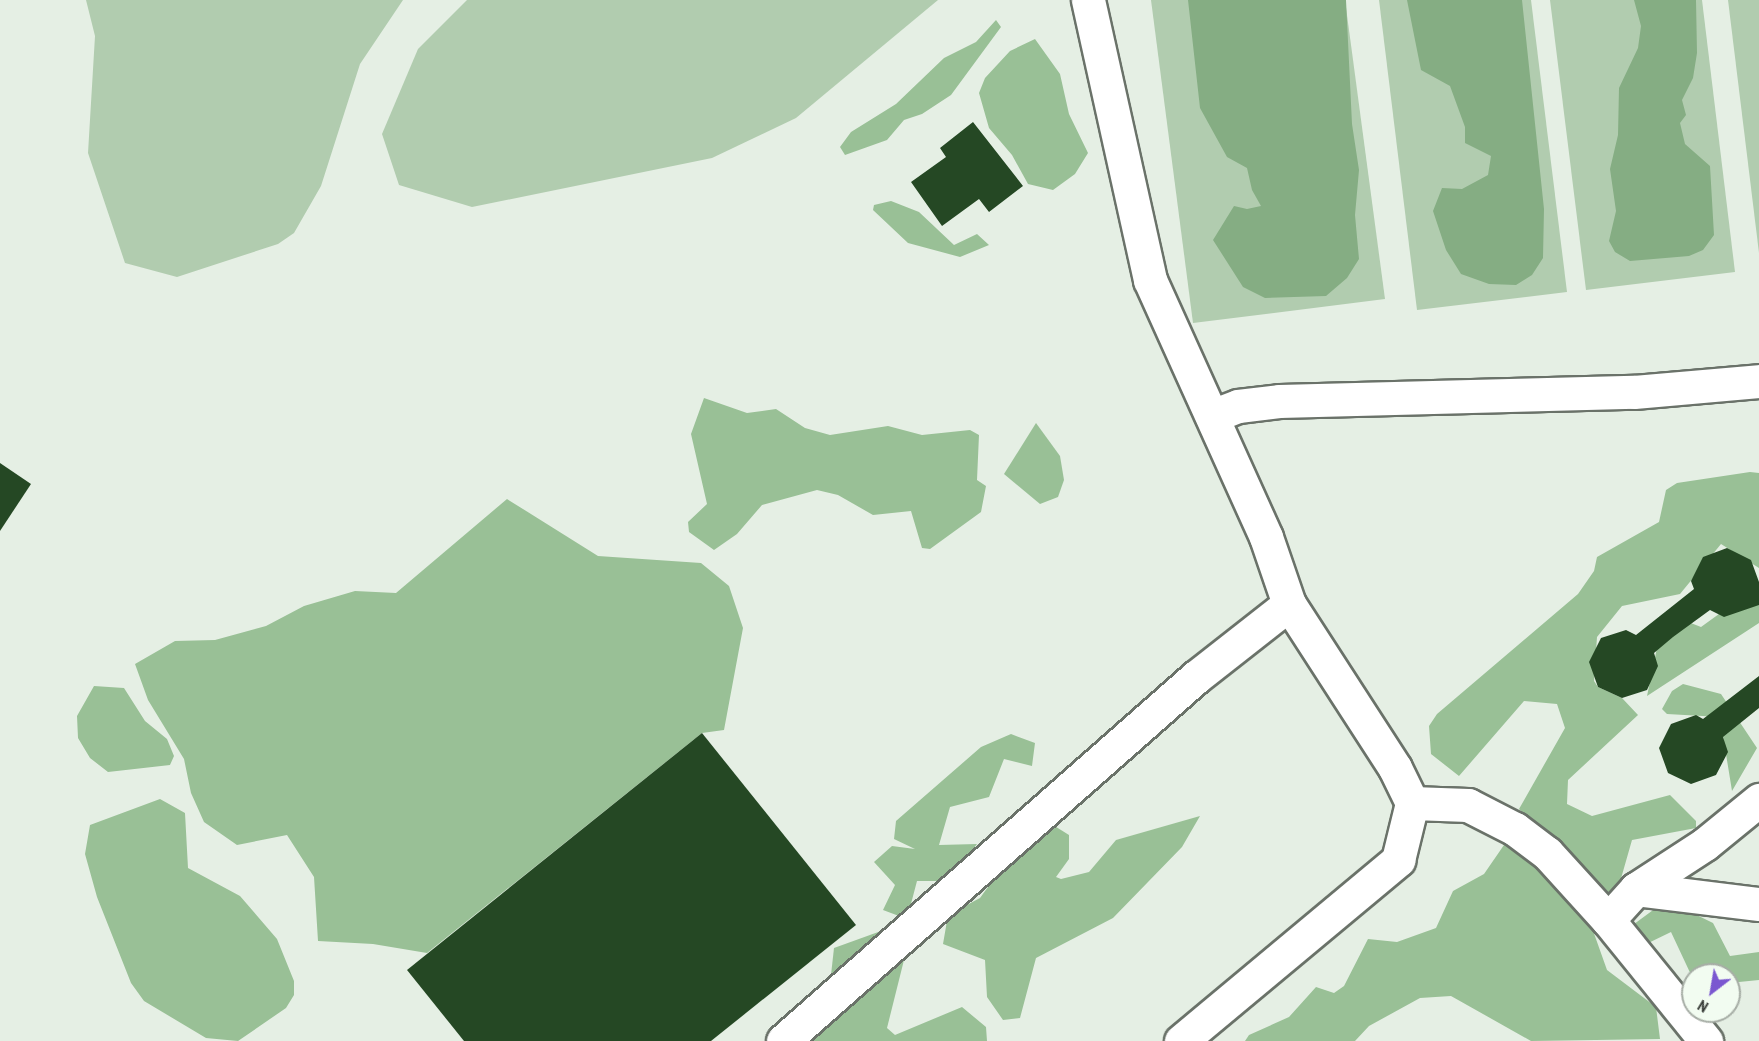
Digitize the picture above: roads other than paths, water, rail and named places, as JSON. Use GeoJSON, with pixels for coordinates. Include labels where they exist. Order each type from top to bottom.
{"type":"FeatureCollection","features":[{"type":"Feature","properties":{"kind":"street"},"geometry":{"type":"LineString","coordinates":[[1088,0],[1150,279],[1266,537],[1289,604],[1389,758],[1412,803],[1398,860],[1181,1041]]}},
{"type":"Feature","properties":{"kind":"street"},"geometry":{"type":"LineString","coordinates":[[1212,416],[1238,406],[1279,402],[1634,392],[1759,381]]}},
{"type":"Feature","properties":{"kind":"street"},"geometry":{"type":"LineString","coordinates":[[783,1041],[1196,677],[1289,604]]}},
{"type":"Feature","properties":{"kind":"street"},"geometry":{"type":"LineString","coordinates":[[1608,920],[1636,889],[1705,844],[1759,800]]}},
{"type":"Feature","properties":{"kind":"street"},"geometry":{"type":"LineString","coordinates":[[1412,803],[1468,806],[1515,829],[1547,853],[1608,920],[1706,1041]]}},
{"type":"Feature","properties":{"kind":"street"},"geometry":{"type":"LineString","coordinates":[[1636,889],[1759,904]]}}]}
